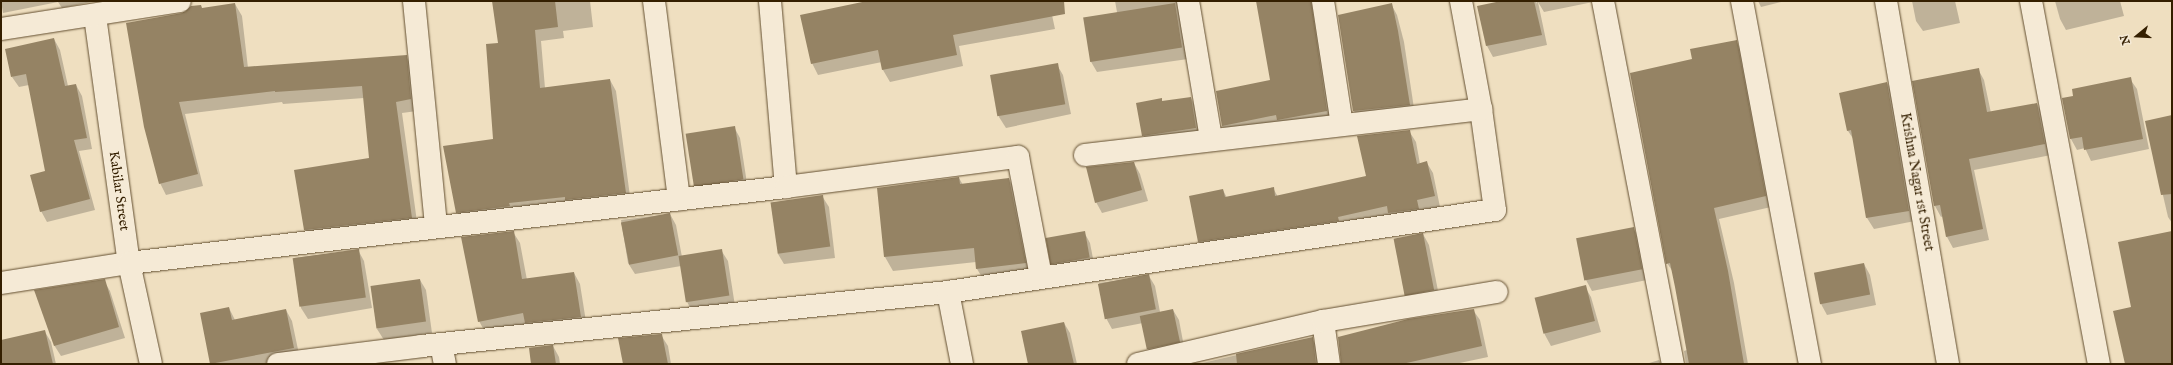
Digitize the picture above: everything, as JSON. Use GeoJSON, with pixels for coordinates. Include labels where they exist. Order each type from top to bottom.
{"type":"FeatureCollection","features":[{"type":"Feature","properties":{"kind":"street"},"geometry":{"type":"LineString","coordinates":[[1,29],[95,16],[180,1]]}},
{"type":"Feature","properties":{"kind":"street"},"geometry":{"type":"LineString","coordinates":[[414,1],[436,226]]}},
{"type":"Feature","properties":{"kind":"street"},"geometry":{"type":"LineString","coordinates":[[654,1],[680,199]]}},
{"type":"Feature","properties":{"kind":"street"},"geometry":{"type":"LineString","coordinates":[[770,1],[786,187]]}},
{"type":"Feature","properties":{"kind":"street"},"geometry":{"type":"LineString","coordinates":[[1188,1],[1211,139]]}},
{"type":"Feature","properties":{"kind":"street"},"geometry":{"type":"LineString","coordinates":[[1323,1],[1342,125]]}},
{"type":"Feature","properties":{"kind":"street"},"geometry":{"type":"LineString","coordinates":[[278,364],[443,354],[948,292],[1495,210],[1481,109],[1461,1]]}},
{"type":"Feature","properties":{"kind":"street"},"geometry":{"type":"LineString","coordinates":[[1603,1],[1672,364]]}},
{"type":"Feature","properties":{"kind":"street"},"geometry":{"type":"LineString","coordinates":[[1742,1],[1810,364]]}},
{"type":"Feature","properties":{"kind":"street","name":"Krishna Nagar 1st Street"},"geometry":{"type":"LineString","coordinates":[[1886,1],[1948,364]]}},
{"type":"Feature","properties":{"kind":"street"},"geometry":{"type":"LineString","coordinates":[[2031,1],[2099,364]]}},
{"type":"Feature","properties":{"kind":"street","name":"Kabilar Street"},"geometry":{"type":"LineString","coordinates":[[95,16],[129,263],[151,364]]}},
{"type":"Feature","properties":{"kind":"street"},"geometry":{"type":"LineString","coordinates":[[1085,155],[1211,139],[1481,109]]}},
{"type":"Feature","properties":{"kind":"street"},"geometry":{"type":"LineString","coordinates":[[1,284],[129,263],[436,226],[786,187],[1018,157],[1042,277]]}},
{"type":"Feature","properties":{"kind":"street"},"geometry":{"type":"LineString","coordinates":[[948,292],[962,364]]}},
{"type":"Feature","properties":{"kind":"street"},"geometry":{"type":"LineString","coordinates":[[1138,364],[1323,320],[1497,292]]}},
{"type":"Feature","properties":{"kind":"street"},"geometry":{"type":"LineString","coordinates":[[1323,320],[1329,364]]}},
{"type":"Feature","properties":{"kind":"building"},"geometry":{"type":"Polygon","coordinates":[[[492,1],[555,1],[558,27],[535,30],[540,88],[610,79],[626,193],[565,200],[565,197],[509,203],[510,206],[456,213],[443,146],[493,139],[486,44],[498,43],[492,1]]]}},
{"type":"Feature","properties":{"kind":"building"},"geometry":{"type":"Polygon","coordinates":[[[867,1],[1064,1],[1065,14],[953,35],[957,55],[882,70],[878,50],[811,64],[800,15],[867,1]]]}},
{"type":"Feature","properties":{"kind":"building"},"geometry":{"type":"Polygon","coordinates":[[[1256,1],[1311,1],[1327,111],[1277,120],[1276,115],[1222,126],[1216,91],[1270,80],[1256,1]]]}},
{"type":"Feature","properties":{"kind":"building"},"geometry":{"type":"Polygon","coordinates":[[[1501,1],[1534,1],[1542,35],[1486,46],[1477,6],[1501,1]]]}},
{"type":"Feature","properties":{"kind":"building"},"geometry":{"type":"Polygon","coordinates":[[[235,3],[244,67],[407,55],[411,99],[396,102],[412,218],[304,230],[294,170],[369,158],[362,86],[275,91],[179,102],[198,174],[159,184],[144,127],[126,23],[182,13],[191,6],[201,5],[202,8],[235,3]]]}},
{"type":"Feature","properties":{"kind":"building"},"geometry":{"type":"Polygon","coordinates":[[[1175,3],[1182,47],[1090,62],[1083,18],[1175,3]]]}},
{"type":"Feature","properties":{"kind":"building"},"geometry":{"type":"Polygon","coordinates":[[[1392,3],[1410,105],[1353,111],[1338,15],[1392,3]]]}},
{"type":"Feature","properties":{"kind":"building"},"geometry":{"type":"Polygon","coordinates":[[[54,38],[65,86],[76,84],[87,138],[74,140],[90,199],[40,212],[30,175],[45,171],[26,74],[11,77],[5,49],[54,38]]]}},
{"type":"Feature","properties":{"kind":"building"},"geometry":{"type":"Polygon","coordinates":[[[1737,40],[1766,196],[1714,208],[1728,271],[1744,364],[1689,364],[1670,263],[1666,264],[1630,73],[1692,59],[1690,49],[1737,40]]]}},
{"type":"Feature","properties":{"kind":"building"},"geometry":{"type":"Polygon","coordinates":[[[1058,63],[1065,104],[997,116],[990,75],[1058,63]]]}},
{"type":"Feature","properties":{"kind":"building"},"geometry":{"type":"Polygon","coordinates":[[[1979,68],[1987,112],[2037,103],[2045,144],[1969,159],[1983,229],[1946,237],[1940,205],[1934,206],[1912,81],[1979,68]]]}},
{"type":"Feature","properties":{"kind":"building"},"geometry":{"type":"Polygon","coordinates":[[[2131,77],[2143,139],[2084,150],[2082,137],[2070,139],[2062,98],[2073,96],[2072,89],[2131,77]]]}},
{"type":"Feature","properties":{"kind":"building"},"geometry":{"type":"Polygon","coordinates":[[[1887,82],[1909,211],[1866,218],[1851,130],[1847,131],[1839,93],[1887,82]]]}},
{"type":"Feature","properties":{"kind":"building"},"geometry":{"type":"Polygon","coordinates":[[[1191,97],[1196,128],[1142,136],[1136,103],[1162,98],[1162,101],[1191,97]]]}},
{"type":"Feature","properties":{"kind":"building"},"geometry":{"type":"Polygon","coordinates":[[[2172,115],[2172,194],[2161,195],[2145,121],[2172,115]]]}},
{"type":"Feature","properties":{"kind":"building"},"geometry":{"type":"Polygon","coordinates":[[[735,126],[743,179],[694,187],[686,134],[735,126]]]}},
{"type":"Feature","properties":{"kind":"building"},"geometry":{"type":"Polygon","coordinates":[[[1410,130],[1417,164],[1427,161],[1435,196],[1417,200],[1419,209],[1388,213],[1387,206],[1338,217],[1339,221],[1198,242],[1189,196],[1223,189],[1225,197],[1274,187],[1275,196],[1366,176],[1357,136],[1410,130]]]}},
{"type":"Feature","properties":{"kind":"building"},"geometry":{"type":"Polygon","coordinates":[[[1134,162],[1142,190],[1095,203],[1086,167],[1134,162]]]}},
{"type":"Feature","properties":{"kind":"building"},"geometry":{"type":"Polygon","coordinates":[[[959,177],[960,184],[1009,178],[1026,263],[976,269],[974,248],[884,257],[877,188],[959,177]]]}},
{"type":"Feature","properties":{"kind":"building"},"geometry":{"type":"Polygon","coordinates":[[[823,195],[830,246],[778,254],[771,202],[823,195]]]}},
{"type":"Feature","properties":{"kind":"building"},"geometry":{"type":"Polygon","coordinates":[[[670,213],[678,255],[629,265],[621,223],[670,213]]]}},
{"type":"Feature","properties":{"kind":"building"},"geometry":{"type":"Polygon","coordinates":[[[1634,227],[1642,269],[1584,280],[1576,238],[1634,227]]]}},
{"type":"Feature","properties":{"kind":"building"},"geometry":{"type":"Polygon","coordinates":[[[514,231],[522,279],[574,272],[581,317],[525,323],[523,313],[478,322],[461,237],[514,231]]]}},
{"type":"Feature","properties":{"kind":"building"},"geometry":{"type":"Polygon","coordinates":[[[1085,231],[1090,258],[1050,265],[1046,238],[1085,231]]]}},
{"type":"Feature","properties":{"kind":"building"},"geometry":{"type":"Polygon","coordinates":[[[2172,231],[2172,364],[2125,364],[2113,311],[2131,307],[2118,242],[2172,231]]]}},
{"type":"Feature","properties":{"kind":"building"},"geometry":{"type":"Polygon","coordinates":[[[1423,233],[1434,290],[1405,296],[1394,239],[1423,233]]]}},
{"type":"Feature","properties":{"kind":"building"},"geometry":{"type":"Polygon","coordinates":[[[359,249],[366,298],[299,307],[293,258],[359,249]]]}},
{"type":"Feature","properties":{"kind":"building"},"geometry":{"type":"Polygon","coordinates":[[[722,249],[729,295],[686,302],[679,256],[722,249]]]}},
{"type":"Feature","properties":{"kind":"building"},"geometry":{"type":"Polygon","coordinates":[[[1864,263],[1870,294],[1820,304],[1814,273],[1864,263]]]}},
{"type":"Feature","properties":{"kind":"building"},"geometry":{"type":"Polygon","coordinates":[[[1149,274],[1156,309],[1105,319],[1098,284],[1149,274]]]}},
{"type":"Feature","properties":{"kind":"building"},"geometry":{"type":"Polygon","coordinates":[[[105,279],[119,327],[54,346],[34,290],[105,279]]]}},
{"type":"Feature","properties":{"kind":"building"},"geometry":{"type":"Polygon","coordinates":[[[420,279],[426,322],[376,329],[370,286],[420,279]]]}},
{"type":"Feature","properties":{"kind":"building"},"geometry":{"type":"Polygon","coordinates":[[[1586,285],[1595,321],[1544,334],[1535,298],[1586,285]]]}},
{"type":"Feature","properties":{"kind":"building"},"geometry":{"type":"Polygon","coordinates":[[[229,307],[232,320],[286,309],[294,348],[210,364],[200,313],[229,307]]]}},
{"type":"Feature","properties":{"kind":"building"},"geometry":{"type":"Polygon","coordinates":[[[1173,309],[1180,342],[1147,349],[1140,316],[1173,309]]]}},
{"type":"Feature","properties":{"kind":"building"},"geometry":{"type":"Polygon","coordinates":[[[1474,309],[1482,346],[1402,364],[1341,364],[1338,337],[1408,319],[1474,309]]]}},
{"type":"Feature","properties":{"kind":"building"},"geometry":{"type":"Polygon","coordinates":[[[1064,322],[1074,364],[1028,364],[1021,331],[1064,322]]]}},
{"type":"Feature","properties":{"kind":"building"},"geometry":{"type":"Polygon","coordinates":[[[45,330],[53,364],[1,364],[1,340],[45,330]]]}},
{"type":"Feature","properties":{"kind":"building"},"geometry":{"type":"Polygon","coordinates":[[[662,334],[668,364],[623,364],[618,338],[662,334]]]}},
{"type":"Feature","properties":{"kind":"building"},"geometry":{"type":"Polygon","coordinates":[[[1313,337],[1316,364],[1237,364],[1236,354],[1313,337]]]}},
{"type":"Feature","properties":{"kind":"building"},"geometry":{"type":"Polygon","coordinates":[[[553,345],[556,364],[531,364],[529,348],[553,345]]]}}]}
